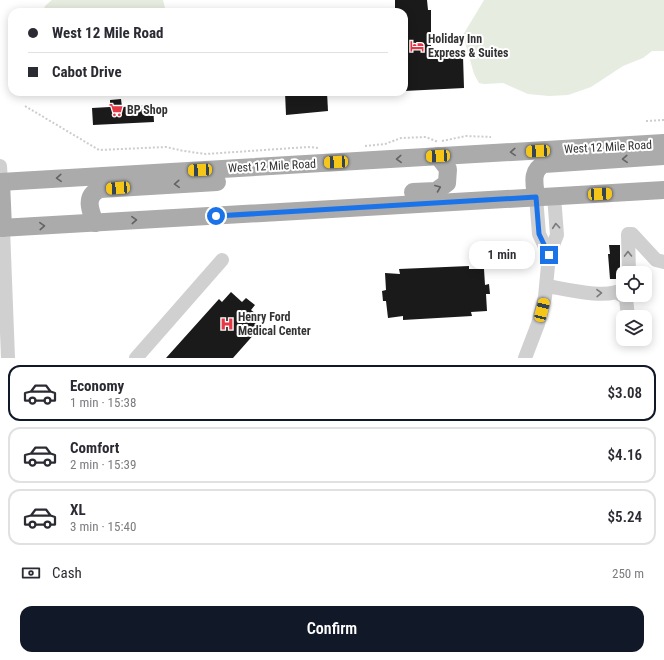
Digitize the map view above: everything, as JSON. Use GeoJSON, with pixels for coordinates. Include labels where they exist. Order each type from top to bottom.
{"type":"FeatureCollection","features":[{"type":"Feature","properties":{"kind":"main road","name":"West 12 Mile Road"},"geometry":{"type":"LineString","coordinates":[[0,182],[664,143]]}},
{"type":"Feature","properties":{"kind":"main road"},"geometry":{"type":"LineString","coordinates":[[293,211],[307,199],[436,191],[447,183],[449,174],[446,165],[438,156]]}},
{"type":"Feature","properties":{"kind":"main road"},"geometry":{"type":"LineString","coordinates":[[536,197],[534,175],[538,168],[544,164],[664,156]]}},
{"type":"Feature","properties":{"kind":"main road"},"geometry":{"type":"LineString","coordinates":[[95,223],[89,203],[91,196],[100,189],[232,181],[298,164]]}},
{"type":"Feature","properties":{"kind":"main road"},"geometry":{"type":"LineString","coordinates":[[0,182],[2,228],[664,190]]}},
{"type":"Feature","properties":{"kind":"street"},"geometry":{"type":"LineString","coordinates":[[0,166],[0,182]]}},
{"type":"Feature","properties":{"kind":"street"},"geometry":{"type":"LineString","coordinates":[[525,358],[538,324],[547,286],[549,255],[557,235],[554,196]]}},
{"type":"Feature","properties":{"kind":"street"},"geometry":{"type":"LineString","coordinates":[[536,197],[539,234],[549,255]]}},
{"type":"Feature","properties":{"kind":"street"},"geometry":{"type":"LineString","coordinates":[[2,228],[8,358]]}},
{"type":"Feature","properties":{"kind":"street"},"geometry":{"type":"LineString","coordinates":[[629,266],[628,234],[632,234],[656,260],[664,262]]}},
{"type":"Feature","properties":{"kind":"street"},"geometry":{"type":"LineString","coordinates":[[136,358],[222,260]]}},
{"type":"Feature","properties":{"kind":"street"},"geometry":{"type":"LineString","coordinates":[[547,286],[592,293],[616,291]]}},
{"type":"Feature","properties":{"kind":"path"},"geometry":{"type":"LineString","coordinates":[[25,106],[99,150],[166,147],[206,154],[308,147],[324,149]]}},
{"type":"Feature","properties":{"kind":"path"},"geometry":{"type":"LineString","coordinates":[[646,121],[664,120]]}},
{"type":"Feature","properties":{"kind":"path"},"geometry":{"type":"LineString","coordinates":[[363,146],[386,144],[401,138],[426,137],[438,142],[466,136],[491,137]]}},
{"type":"Feature","properties":{"kind":"shaded area"},"geometry":{"type":"Polygon","coordinates":[[[52,0],[163,0],[165,8],[44,8],[52,0]]]}},
{"type":"Feature","properties":{"kind":"shaded area"},"geometry":{"type":"Polygon","coordinates":[[[484,0],[664,0],[664,51],[652,51],[643,58],[623,66],[591,87],[568,95],[549,96],[528,94],[503,83],[479,83],[474,74],[463,35],[484,0]]]}},
{"type":"Feature","properties":{"kind":"building","name":"Holiday Inn Express & Suites"},"geometry":{"type":"Polygon","coordinates":[[[395,0],[427,0],[428,10],[431,10],[431,58],[463,56],[464,88],[408,91],[408,8],[395,8],[395,0]]]}},
{"type":"Feature","properties":{"kind":"building"},"geometry":{"type":"Polygon","coordinates":[[[285,96],[327,96],[328,111],[286,115],[285,96]]]}},
{"type":"Feature","properties":{"kind":"building"},"geometry":{"type":"Polygon","coordinates":[[[121,99],[122,107],[153,105],[154,122],[93,125],[92,108],[110,107],[110,100],[121,99]]]}},
{"type":"Feature","properties":{"kind":"building"},"geometry":{"type":"Polygon","coordinates":[[[609,245],[620,245],[620,266],[616,266],[616,279],[610,279],[608,254],[610,254],[609,245]]]}},
{"type":"Feature","properties":{"kind":"building"},"geometry":{"type":"Polygon","coordinates":[[[469,266],[469,269],[484,269],[485,285],[489,284],[490,294],[486,294],[487,311],[471,312],[472,316],[403,320],[403,316],[388,318],[386,301],[383,301],[382,291],[386,290],[385,273],[400,274],[399,269],[469,266]]]}},
{"type":"Feature","properties":{"kind":"building","name":"Henry Ford Medical Center"},"geometry":{"type":"Polygon","coordinates":[[[231,292],[242,302],[246,298],[255,305],[251,310],[262,319],[253,328],[256,332],[233,358],[166,358],[219,299],[222,302],[231,292]]]}},
{"type":"Feature","properties":{"kind":"place","name":"Holiday Inn Express & Suites"},"geometry":{"type":"Point","coordinates":[417,46]}},
{"type":"Feature","properties":{"kind":"place","name":"BP Shop"},"geometry":{"type":"Point","coordinates":[116,110]}},
{"type":"Feature","properties":{"kind":"place","name":"Henry Ford Medical Center"},"geometry":{"type":"Point","coordinates":[227,324]}},
{"type":"Feature","properties":{"kind":"route"},"geometry":{"type":"LineString","coordinates":[[216,216],[536,197],[539,234],[549,255]]}}]}
